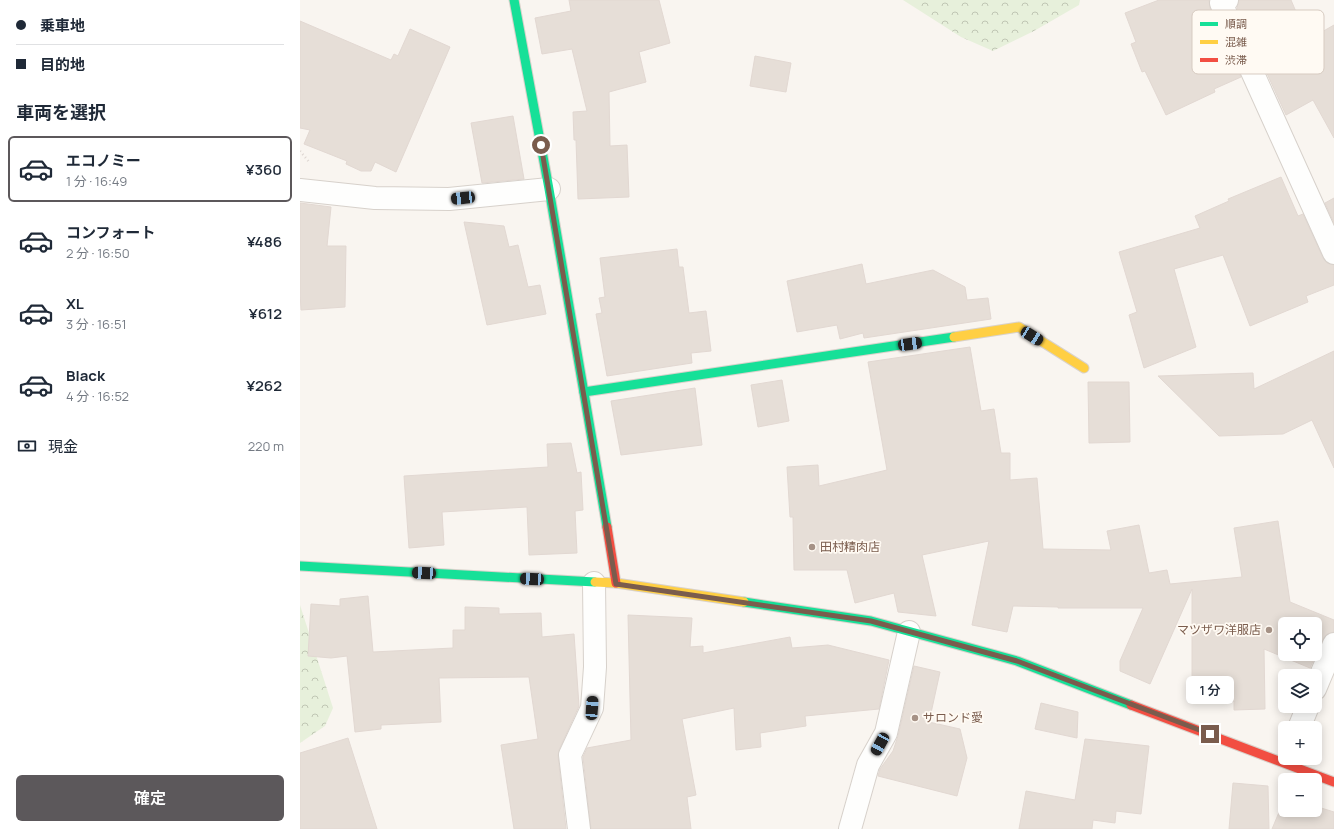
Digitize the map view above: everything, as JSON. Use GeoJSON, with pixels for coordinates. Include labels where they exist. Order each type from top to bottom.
{"type":"FeatureCollection","features":[{"type":"Feature","properties":{"kind":"street"},"geometry":{"type":"LineString","coordinates":[[514,0],[549,189],[616,584]]}},
{"type":"Feature","properties":{"kind":"street"},"geometry":{"type":"LineString","coordinates":[[1224,10],[1221,3],[1227,0]]}},
{"type":"Feature","properties":{"kind":"street"},"geometry":{"type":"LineString","coordinates":[[1253,74],[1334,253]]}},
{"type":"Feature","properties":{"kind":"street"},"geometry":{"type":"LineString","coordinates":[[300,190],[375,198],[449,199],[549,189]]}},
{"type":"Feature","properties":{"kind":"street"},"geometry":{"type":"LineString","coordinates":[[584,392],[1018,327],[1084,368]]}},
{"type":"Feature","properties":{"kind":"street"},"geometry":{"type":"LineString","coordinates":[[300,566],[616,584],[871,621],[1017,661],[1278,757]]}},
{"type":"Feature","properties":{"kind":"street"},"geometry":{"type":"LineString","coordinates":[[580,829],[570,755],[592,708],[595,667],[594,583]]}},
{"type":"Feature","properties":{"kind":"street"},"geometry":{"type":"LineString","coordinates":[[850,829],[868,765],[886,733],[909,632]]}},
{"type":"Feature","properties":{"kind":"street"},"geometry":{"type":"LineString","coordinates":[[1322,672],[1334,644]]}},
{"type":"Feature","properties":{"kind":"street"},"geometry":{"type":"LineString","coordinates":[[1296,765],[1334,782]]}},
{"type":"Feature","properties":{"kind":"green space"},"geometry":{"type":"Polygon","coordinates":[[[903,0],[1080,0],[1079,5],[1034,31],[993,51],[961,37],[903,0]]]}},
{"type":"Feature","properties":{"kind":"green space"},"geometry":{"type":"Polygon","coordinates":[[[300,605],[333,708],[325,726],[300,743],[300,605]]]}},
{"type":"Feature","properties":{"kind":"building"},"geometry":{"type":"Polygon","coordinates":[[[569,0],[659,0],[670,43],[639,52],[646,82],[609,92],[610,146],[627,145],[629,197],[578,199],[576,140],[574,140],[573,112],[587,111],[572,49],[542,54],[535,18],[571,11],[569,0]]]}},
{"type":"Feature","properties":{"kind":"building"},"geometry":{"type":"Polygon","coordinates":[[[1159,0],[1209,0],[1211,10],[1192,10],[1192,74],[1240,74],[1241,77],[1214,89],[1215,92],[1166,115],[1145,71],[1142,72],[1131,44],[1136,42],[1125,13],[1159,0]]]}},
{"type":"Feature","properties":{"kind":"building"},"geometry":{"type":"Polygon","coordinates":[[[1239,0],[1291,0],[1295,10],[1238,10],[1239,0]]]}},
{"type":"Feature","properties":{"kind":"building"},"geometry":{"type":"Polygon","coordinates":[[[300,21],[391,60],[394,54],[398,56],[410,29],[450,47],[396,172],[375,162],[371,171],[361,171],[346,164],[347,161],[304,144],[310,130],[300,128],[300,21]]]}},
{"type":"Feature","properties":{"kind":"building"},"geometry":{"type":"Polygon","coordinates":[[[1334,25],[1334,138],[1313,100],[1286,115],[1267,74],[1324,74],[1324,31],[1334,25]]]}},
{"type":"Feature","properties":{"kind":"building"},"geometry":{"type":"Polygon","coordinates":[[[755,56],[791,63],[786,92],[750,86],[755,56]]]}},
{"type":"Feature","properties":{"kind":"building"},"geometry":{"type":"Polygon","coordinates":[[[513,116],[524,179],[482,183],[471,123],[513,116]]]}},
{"type":"Feature","properties":{"kind":"building"},"geometry":{"type":"Polygon","coordinates":[[[1281,177],[1298,216],[1303,214],[1323,258],[1327,263],[1334,265],[1334,285],[1306,296],[1308,302],[1250,326],[1223,255],[1174,269],[1196,347],[1144,368],[1129,315],[1137,312],[1119,252],[1200,228],[1195,216],[1229,201],[1228,199],[1281,177]]]}},
{"type":"Feature","properties":{"kind":"building"},"geometry":{"type":"Polygon","coordinates":[[[1334,198],[1334,223],[1325,203],[1334,198]]]}},
{"type":"Feature","properties":{"kind":"building"},"geometry":{"type":"Polygon","coordinates":[[[300,203],[331,207],[327,246],[346,246],[345,307],[301,310],[300,203]]]}},
{"type":"Feature","properties":{"kind":"building"},"geometry":{"type":"Polygon","coordinates":[[[464,222],[504,226],[509,247],[518,245],[528,287],[540,285],[546,314],[487,325],[464,222]]]}},
{"type":"Feature","properties":{"kind":"building"},"geometry":{"type":"Polygon","coordinates":[[[677,249],[679,267],[683,267],[689,313],[706,311],[711,351],[691,353],[692,363],[607,376],[596,314],[602,313],[599,298],[605,297],[600,258],[677,249]]]}},
{"type":"Feature","properties":{"kind":"building"},"geometry":{"type":"Polygon","coordinates":[[[862,264],[866,284],[933,270],[965,287],[967,300],[988,298],[991,319],[864,338],[863,333],[840,339],[837,325],[797,332],[787,281],[862,264]]]}},
{"type":"Feature","properties":{"kind":"building"},"geometry":{"type":"Polygon","coordinates":[[[970,347],[981,411],[994,409],[1001,453],[1010,453],[1010,480],[1037,478],[1043,549],[1111,550],[1107,531],[1139,525],[1149,573],[1167,570],[1170,584],[1242,577],[1234,528],[1278,521],[1290,602],[1334,620],[1334,632],[1327,634],[1322,641],[1322,617],[1278,617],[1278,655],[1264,649],[1265,709],[1234,710],[1234,701],[1192,702],[1192,589],[1150,684],[1120,671],[1120,661],[1143,608],[1058,608],[1013,606],[1007,632],[972,625],[989,541],[922,555],[936,616],[898,612],[894,593],[855,603],[847,570],[794,570],[793,517],[790,517],[787,467],[818,465],[819,486],[887,470],[868,362],[970,347]]]}},
{"type":"Feature","properties":{"kind":"building"},"geometry":{"type":"Polygon","coordinates":[[[1334,351],[1334,468],[1312,420],[1283,434],[1219,436],[1158,376],[1253,373],[1254,389],[1334,351]]]}},
{"type":"Feature","properties":{"kind":"building"},"geometry":{"type":"Polygon","coordinates":[[[782,380],[789,421],[758,427],[751,385],[782,380]]]}},
{"type":"Feature","properties":{"kind":"building"},"geometry":{"type":"Polygon","coordinates":[[[1088,382],[1129,382],[1130,442],[1089,443],[1088,382]]]}},
{"type":"Feature","properties":{"kind":"building"},"geometry":{"type":"Polygon","coordinates":[[[695,388],[702,445],[621,455],[611,401],[695,388]]]}},
{"type":"Feature","properties":{"kind":"building"},"geometry":{"type":"Polygon","coordinates":[[[571,443],[577,473],[581,472],[583,510],[575,511],[577,553],[529,555],[527,507],[442,512],[444,545],[409,548],[404,476],[548,467],[547,444],[571,443]]]}},
{"type":"Feature","properties":{"kind":"building"},"geometry":{"type":"Polygon","coordinates":[[[368,596],[373,652],[453,648],[453,630],[465,630],[465,607],[499,608],[499,614],[541,613],[542,637],[574,634],[579,706],[559,750],[558,756],[566,829],[514,829],[501,745],[538,739],[529,677],[439,678],[441,722],[381,725],[381,729],[355,732],[347,656],[331,658],[308,656],[311,604],[340,606],[340,599],[368,596]]]}},
{"type":"Feature","properties":{"kind":"building"},"geometry":{"type":"Polygon","coordinates":[[[628,615],[692,618],[690,647],[703,646],[703,653],[790,637],[792,648],[828,645],[889,660],[879,709],[805,716],[806,726],[760,733],[761,747],[736,750],[734,708],[682,719],[696,795],[687,797],[691,829],[591,829],[583,757],[587,748],[631,740],[628,615]]]}},
{"type":"Feature","properties":{"kind":"building"},"geometry":{"type":"Polygon","coordinates":[[[1293,661],[1313,661],[1310,668],[1293,661]]]}},
{"type":"Feature","properties":{"kind":"building"},"geometry":{"type":"Polygon","coordinates":[[[914,666],[940,672],[929,722],[960,729],[967,758],[957,796],[878,776],[880,769],[893,751],[898,736],[914,666]]]}},
{"type":"Feature","properties":{"kind":"building"},"geometry":{"type":"Polygon","coordinates":[[[1041,703],[1078,712],[1077,738],[1035,729],[1041,703]]]}},
{"type":"Feature","properties":{"kind":"building"},"geometry":{"type":"Polygon","coordinates":[[[348,738],[377,829],[300,829],[300,753],[348,738]]]}},
{"type":"Feature","properties":{"kind":"building"},"geometry":{"type":"Polygon","coordinates":[[[1085,739],[1149,746],[1141,814],[1116,811],[1115,823],[1093,820],[1092,829],[1019,829],[1026,791],[1075,800],[1085,739]]]}},
{"type":"Feature","properties":{"kind":"building"},"geometry":{"type":"Polygon","coordinates":[[[1233,783],[1268,786],[1269,829],[1229,829],[1233,783]]]}},
{"type":"Feature","properties":{"kind":"building"},"geometry":{"type":"Polygon","coordinates":[[[1322,808],[1334,812],[1334,829],[1272,829],[1278,815],[1278,817],[1322,817],[1322,808]]]}},
{"type":"Feature","properties":{"kind":"traffic: fast"},"geometry":{"type":"LineString","coordinates":[[514,0],[549,189],[607,527]]}},
{"type":"Feature","properties":{"kind":"traffic: fast"},"geometry":{"type":"LineString","coordinates":[[584,392],[954,337]]}},
{"type":"Feature","properties":{"kind":"traffic: fast"},"geometry":{"type":"LineString","coordinates":[[300,566],[595,582]]}},
{"type":"Feature","properties":{"kind":"traffic: fast"},"geometry":{"type":"LineString","coordinates":[[744,602],[871,621],[1017,661],[1131,705]]}},
{"type":"Feature","properties":{"kind":"traffic: slow"},"geometry":{"type":"LineString","coordinates":[[954,337],[1019,327],[1084,368]]}},
{"type":"Feature","properties":{"kind":"traffic: slow"},"geometry":{"type":"LineString","coordinates":[[595,582],[616,583],[744,602]]}},
{"type":"Feature","properties":{"kind":"traffic: jam"},"geometry":{"type":"LineString","coordinates":[[607,527],[616,583]]}},
{"type":"Feature","properties":{"kind":"traffic: jam"},"geometry":{"type":"LineString","coordinates":[[1131,705],[1334,782]]}},
{"type":"Feature","properties":{"kind":"place","name":"田村精肉店"},"geometry":{"type":"Point","coordinates":[812,547]}},
{"type":"Feature","properties":{"kind":"place","name":"マツザワ洋服店"},"geometry":{"type":"Point","coordinates":[1269,630]}},
{"type":"Feature","properties":{"kind":"place","name":"サロンド愛"},"geometry":{"type":"Point","coordinates":[915,718]}},
{"type":"Feature","properties":{"kind":"route"},"geometry":{"type":"LineString","coordinates":[[541,145],[616,584],[871,621],[1017,661],[1210,734]]}}]}
